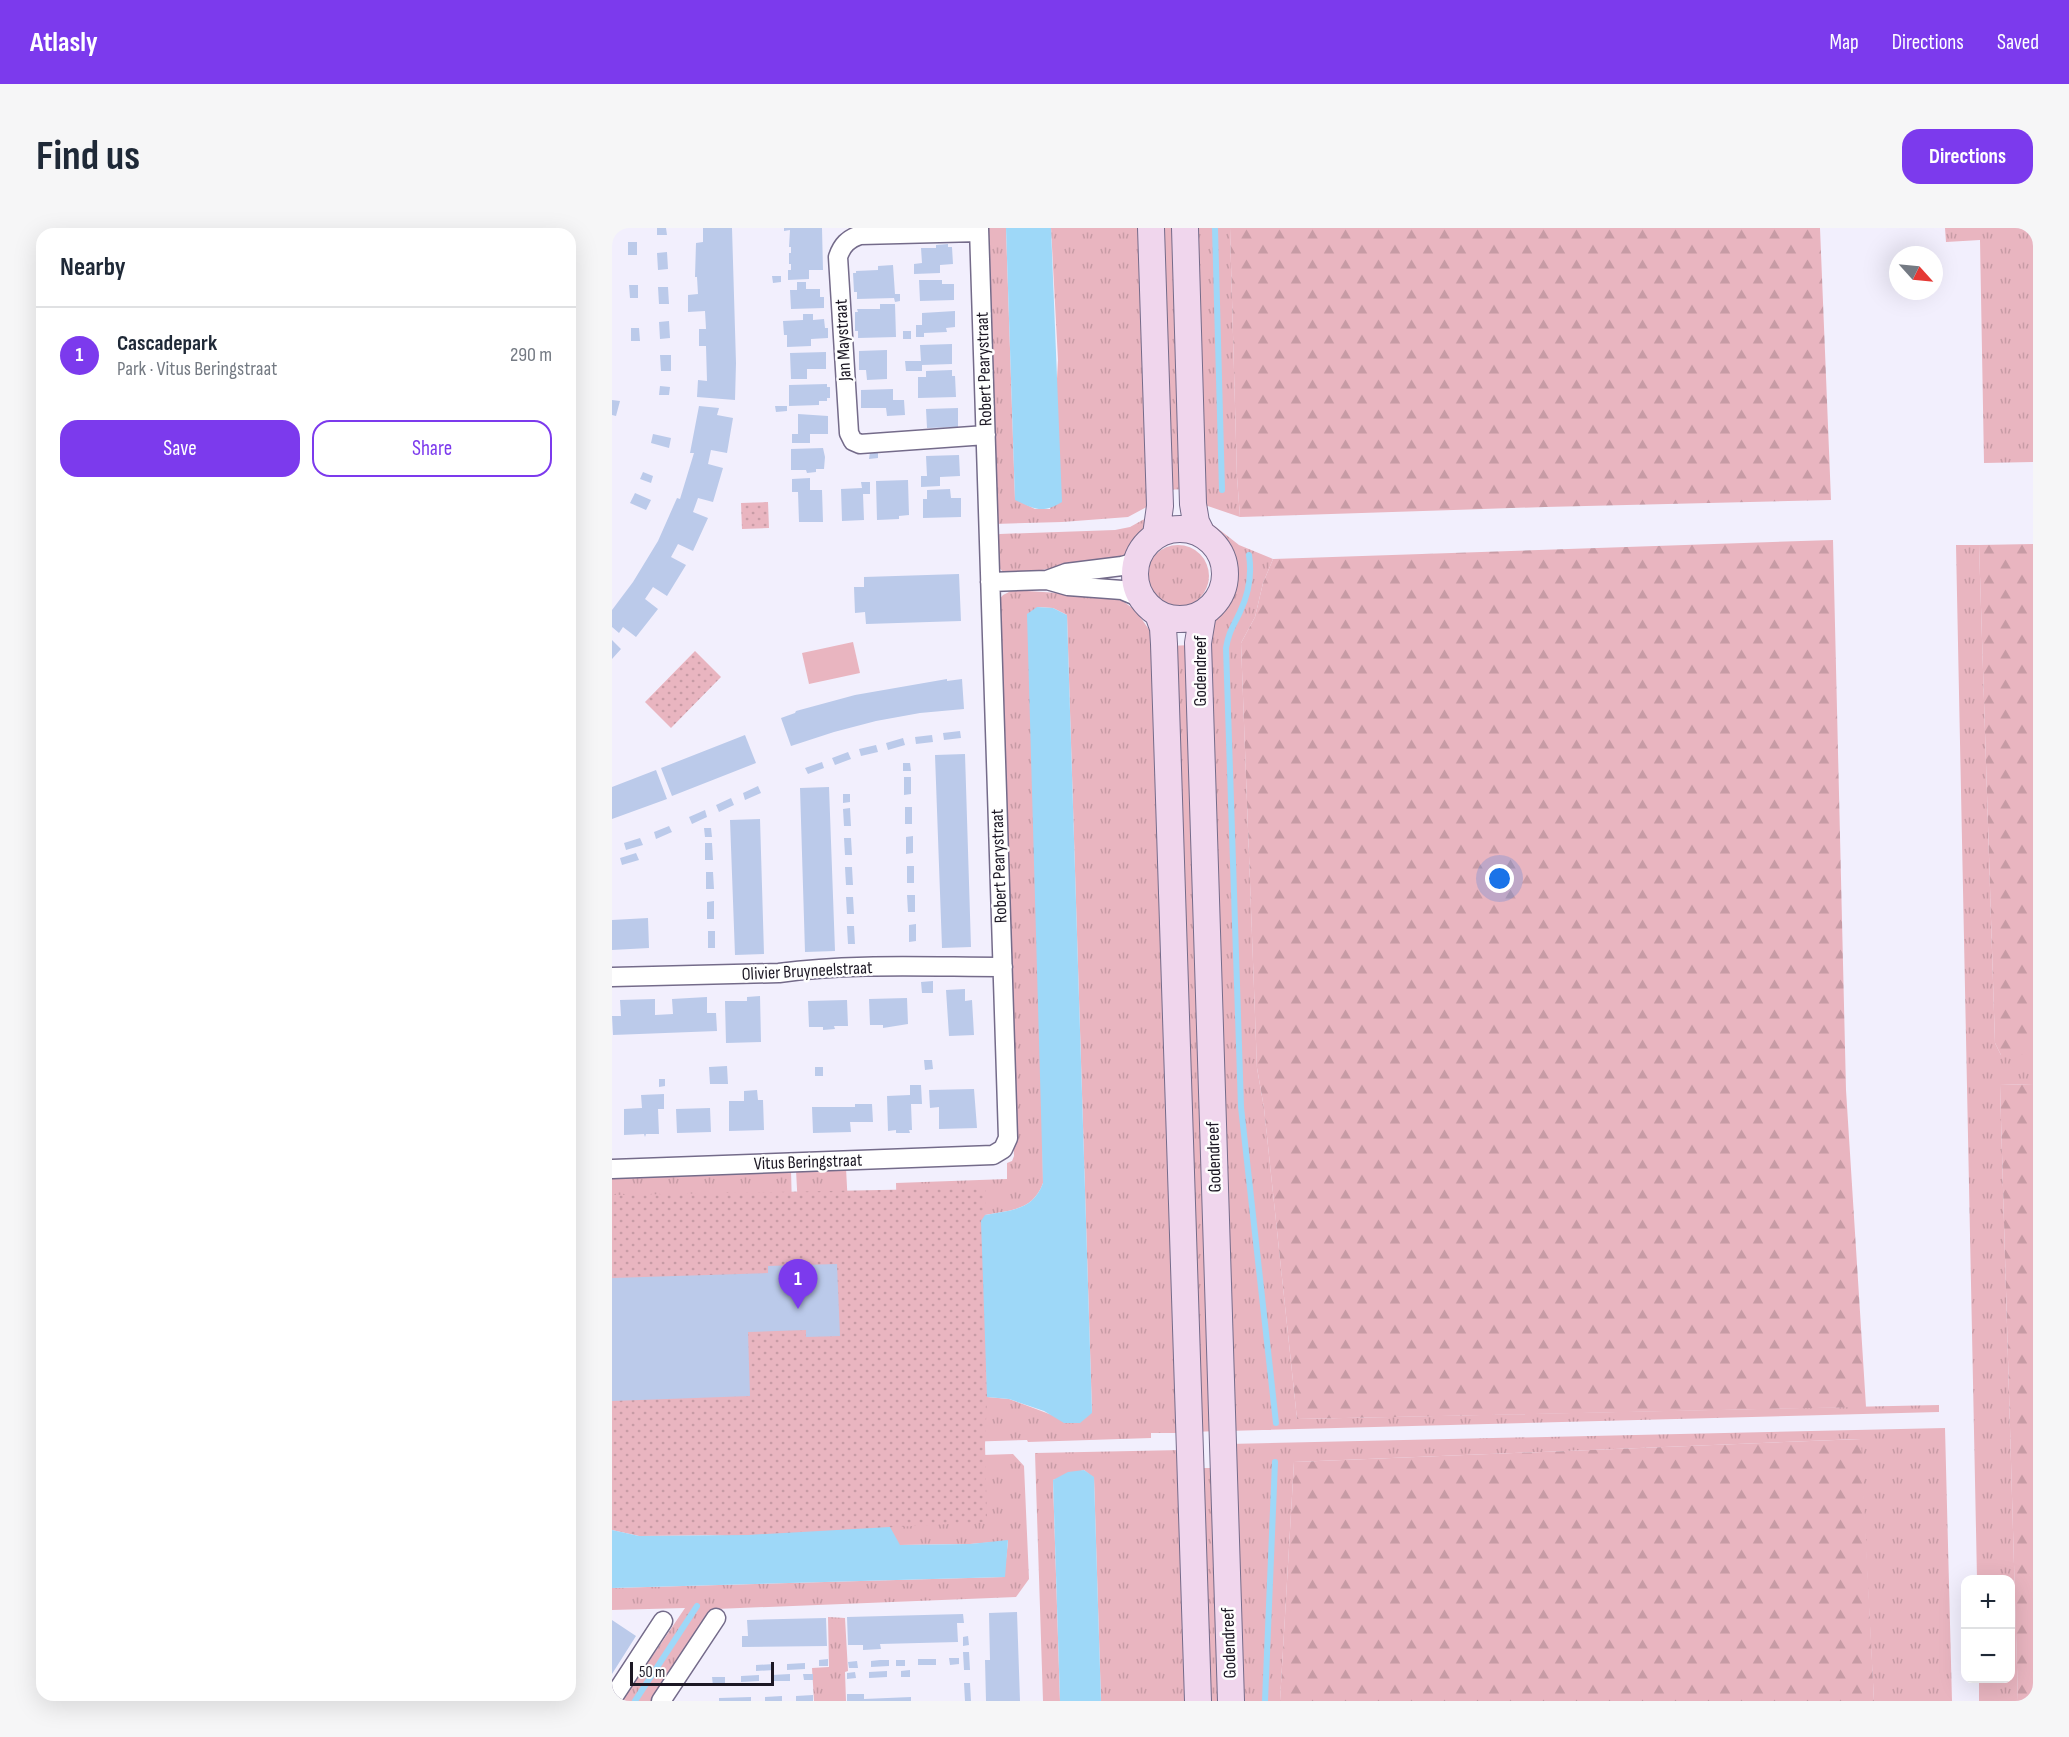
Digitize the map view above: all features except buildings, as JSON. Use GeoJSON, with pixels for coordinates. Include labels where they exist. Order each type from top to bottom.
{"type":"FeatureCollection","features":[{"type":"Feature","properties":{"kind":"main road"},"geometry":{"type":"LineString","coordinates":[[1151,228],[1160,506],[1156,535]]}},
{"type":"Feature","properties":{"kind":"main road"},"geometry":{"type":"LineString","coordinates":[[1185,228],[1194,504],[1196,522],[1202,534]]}},
{"type":"Feature","properties":{"kind":"main road"},"geometry":{"type":"LineString","coordinates":[[1179,528],[1202,534],[1212,541],[1224,561],[1226,573],[1220,596],[1213,606],[1192,618],[1181,620],[1169,618],[1149,606],[1134,577],[1138,555],[1149,540],[1167,530],[1179,528]]}},
{"type":"Feature","properties":{"kind":"main road","name":"Godendreef"},"geometry":{"type":"LineString","coordinates":[[1149,606],[1163,628],[1164,644],[1198,1701]]}},
{"type":"Feature","properties":{"kind":"main road","name":"Godendreef"},"geometry":{"type":"LineString","coordinates":[[1203,613],[1198,643],[1231,1701]]}},
{"type":"Feature","properties":{"kind":"street","name":"Jan Maystraat"},"geometry":{"type":"LineString","coordinates":[[979,230],[860,235],[845,242],[838,257],[849,433],[853,441],[860,444],[986,435]]}},
{"type":"Feature","properties":{"kind":"street","name":"Robert Pearystraat"},"geometry":{"type":"LineString","coordinates":[[979,230],[1008,1138],[1003,1149]]}},
{"type":"Feature","properties":{"kind":"street"},"geometry":{"type":"LineString","coordinates":[[1047,580],[1066,573],[1122,566],[1129,564],[1138,555]]}},
{"type":"Feature","properties":{"kind":"street"},"geometry":{"type":"LineString","coordinates":[[990,582],[1047,580],[1068,586],[1122,590],[1149,606]]}},
{"type":"Feature","properties":{"kind":"street","name":"Olivier Bruyneelstraat"},"geometry":{"type":"LineString","coordinates":[[612,977],[884,967],[1002,967]]}},
{"type":"Feature","properties":{"kind":"street","name":"Vitus Beringstraat"},"geometry":{"type":"LineString","coordinates":[[612,1169],[993,1155],[1003,1149]]}},
{"type":"Feature","properties":{"kind":"street"},"geometry":{"type":"LineString","coordinates":[[661,1701],[716,1618]]}},
{"type":"Feature","properties":{"kind":"street"},"geometry":{"type":"LineString","coordinates":[[612,1698],[663,1621]]}},
{"type":"Feature","properties":{"kind":"green space"},"geometry":{"type":"Polygon","coordinates":[[[984,228],[1006,228],[1015,499],[1035,509],[1050,509],[1058,360],[1051,228],[1145,228],[1154,503],[1128,517],[994,524],[984,228]]]}},
{"type":"Feature","properties":{"kind":"green space"},"geometry":{"type":"Polygon","coordinates":[[[1155,228],[1178,228],[1186,489],[1164,490],[1155,228]]]}},
{"type":"Feature","properties":{"kind":"green space"},"geometry":{"type":"Polygon","coordinates":[[[1188,228],[1230,228],[1240,517],[1199,503],[1188,228]]]}},
{"type":"Feature","properties":{"kind":"green space"},"geometry":{"type":"Polygon","coordinates":[[[1230,228],[1820,228],[1831,500],[1240,517],[1230,228]]]}},
{"type":"Feature","properties":{"kind":"green space"},"geometry":{"type":"Polygon","coordinates":[[[1945,228],[2033,228],[2033,462],[1984,463],[1980,240],[1946,242],[1945,228]]]}},
{"type":"Feature","properties":{"kind":"green space"},"geometry":{"type":"Polygon","coordinates":[[[768,502],[769,528],[742,529],[741,503],[768,502]]]}},
{"type":"Feature","properties":{"kind":"green space"},"geometry":{"type":"Polygon","coordinates":[[[1148,517],[1146,534],[1126,557],[1016,574],[1003,572],[995,563],[997,535],[1000,534],[1115,530],[1130,527],[1148,517]]]}},
{"type":"Feature","properties":{"kind":"green space"},"geometry":{"type":"Polygon","coordinates":[[[1207,520],[1239,545],[1273,559],[1263,583],[1255,617],[1241,643],[1257,1068],[1264,1108],[1297,1419],[1939,1405],[1939,1412],[1227,1431],[1203,643],[1214,619],[1228,598],[1233,584],[1234,570],[1227,551],[1207,520]]]}},
{"type":"Feature","properties":{"kind":"green space"},"geometry":{"type":"Polygon","coordinates":[[[1833,540],[1846,1090],[1866,1407],[1297,1419],[1264,1108],[1257,1068],[1241,643],[1255,617],[1263,583],[1273,559],[1833,540]]]}},
{"type":"Feature","properties":{"kind":"green space"},"geometry":{"type":"Polygon","coordinates":[[[2033,544],[2033,1055],[2001,1055],[1995,1043],[1979,545],[2033,544]]]}},
{"type":"Feature","properties":{"kind":"green space"},"geometry":{"type":"Polygon","coordinates":[[[1178,545],[1190,547],[1200,554],[1207,564],[1209,576],[1207,588],[1200,598],[1190,605],[1178,607],[1166,605],[1156,598],[1149,588],[1147,576],[1149,564],[1156,554],[1166,547],[1178,545]]]}},
{"type":"Feature","properties":{"kind":"green space"},"geometry":{"type":"Polygon","coordinates":[[[1956,545],[1979,545],[1995,1043],[2001,1055],[2033,1055],[2033,1084],[2000,1085],[2014,1575],[1977,1575],[1956,545]]]}},
{"type":"Feature","properties":{"kind":"green space"},"geometry":{"type":"Polygon","coordinates":[[[1013,590],[1104,596],[1123,601],[1136,611],[1155,638],[1184,1433],[1151,1433],[1151,1438],[933,1443],[902,1418],[896,1183],[1007,1179],[1007,1163],[1012,1161],[1014,1156],[998,601],[1003,595],[1013,590]],[[1037,607],[1043,1183],[1033,1199],[1020,1208],[985,1215],[987,1397],[1009,1399],[1052,1415],[1092,1413],[1067,615],[1053,608],[1037,607]]]}},
{"type":"Feature","properties":{"kind":"green space"},"geometry":{"type":"Polygon","coordinates":[[[853,642],[860,673],[809,684],[802,653],[853,642]]]}},
{"type":"Feature","properties":{"kind":"green space"},"geometry":{"type":"Polygon","coordinates":[[[1191,645],[1217,1431],[1194,1432],[1169,646],[1191,645]]]}},
{"type":"Feature","properties":{"kind":"green space"},"geometry":{"type":"Polygon","coordinates":[[[695,651],[721,677],[671,728],[645,702],[695,651]]]}},
{"type":"Feature","properties":{"kind":"green space"},"geometry":{"type":"Polygon","coordinates":[[[2033,1084],[2033,1701],[2018,1701],[2000,1085],[2033,1084]]]}},
{"type":"Feature","properties":{"kind":"green space"},"geometry":{"type":"Polygon","coordinates":[[[846,1168],[848,1206],[798,1208],[796,1170],[846,1168]]]}},
{"type":"Feature","properties":{"kind":"green space"},"geometry":{"type":"Polygon","coordinates":[[[791,1170],[792,1208],[612,1214],[612,1176],[791,1170]]]}},
{"type":"Feature","properties":{"kind":"green space"},"geometry":{"type":"Polygon","coordinates":[[[986,1188],[985,1215],[981,1221],[987,1397],[985,1445],[987,1522],[748,1535],[639,1536],[612,1530],[612,1195],[986,1188]]]}},
{"type":"Feature","properties":{"kind":"green space"},"geometry":{"type":"Polygon","coordinates":[[[1945,1428],[1952,1701],[1874,1701],[1860,1439],[1294,1462],[1280,1701],[1238,1701],[1228,1444],[1945,1428]]]}},
{"type":"Feature","properties":{"kind":"green space"},"geometry":{"type":"Polygon","coordinates":[[[1861,1439],[1874,1701],[1280,1701],[1294,1462],[1861,1439]]]}},
{"type":"Feature","properties":{"kind":"green space"},"geometry":{"type":"Polygon","coordinates":[[[1182,1450],[1190,1701],[1101,1701],[1094,1478],[1084,1470],[1053,1480],[1060,1701],[1043,1701],[1035,1453],[1182,1450]]]}},
{"type":"Feature","properties":{"kind":"green space"},"geometry":{"type":"Polygon","coordinates":[[[1013,1454],[1024,1466],[1029,1579],[1016,1597],[716,1609],[654,1701],[622,1701],[685,1608],[612,1610],[612,1588],[1004,1577],[1008,1541],[900,1545],[612,1530],[612,1467],[1013,1454]]]}},
{"type":"Feature","properties":{"kind":"green space"},"geometry":{"type":"Polygon","coordinates":[[[1195,1468],[1218,1468],[1226,1701],[1203,1701],[1195,1468]]]}},
{"type":"Feature","properties":{"kind":"green space"},"geometry":{"type":"Polygon","coordinates":[[[2015,1598],[2018,1701],[1979,1701],[1979,1683],[2015,1683],[2015,1598]]]}},
{"type":"Feature","properties":{"kind":"green space"},"geometry":{"type":"Polygon","coordinates":[[[828,1617],[845,1618],[848,1671],[845,1672],[846,1701],[814,1701],[812,1668],[829,1667],[828,1617]]]}},
{"type":"Feature","properties":{"kind":"water"},"geometry":{"type":"Polygon","coordinates":[[[1006,228],[1051,228],[1062,502],[1044,509],[1033,508],[1015,500],[1006,228]]]}},
{"type":"Feature","properties":{"kind":"water"},"geometry":{"type":"Polygon","coordinates":[[[1037,607],[1053,608],[1067,615],[1092,1413],[1080,1423],[1064,1423],[1044,1411],[1009,1399],[987,1397],[981,1221],[985,1215],[1020,1208],[1027,1204],[1039,1192],[1043,1183],[1027,614],[1037,607]]]}},
{"type":"Feature","properties":{"kind":"water"},"geometry":{"type":"Polygon","coordinates":[[[1084,1470],[1094,1477],[1101,1701],[1060,1701],[1053,1480],[1068,1472],[1084,1470]]]}},
{"type":"Feature","properties":{"kind":"water"},"geometry":{"type":"Polygon","coordinates":[[[890,1527],[900,1545],[970,1544],[1008,1540],[1005,1577],[612,1588],[612,1530],[639,1536],[748,1535],[890,1527]]]}},
{"type":"Feature","properties":{"kind":"waterway"},"geometry":{"type":"LineString","coordinates":[[1215,228],[1222,490]]}},
{"type":"Feature","properties":{"kind":"waterway"},"geometry":{"type":"LineString","coordinates":[[1249,555],[1250,577],[1247,592],[1226,648],[1241,1107],[1276,1423]]}},
{"type":"Feature","properties":{"kind":"waterway"},"geometry":{"type":"LineString","coordinates":[[1265,1701],[1275,1462]]}},
{"type":"Feature","properties":{"kind":"waterway"},"geometry":{"type":"LineString","coordinates":[[635,1701],[697,1606]]}},
{"type":"Feature","properties":{"kind":"place","name":"Cascadepark"},"geometry":{"type":"Point","coordinates":[798,1309]}}]}
